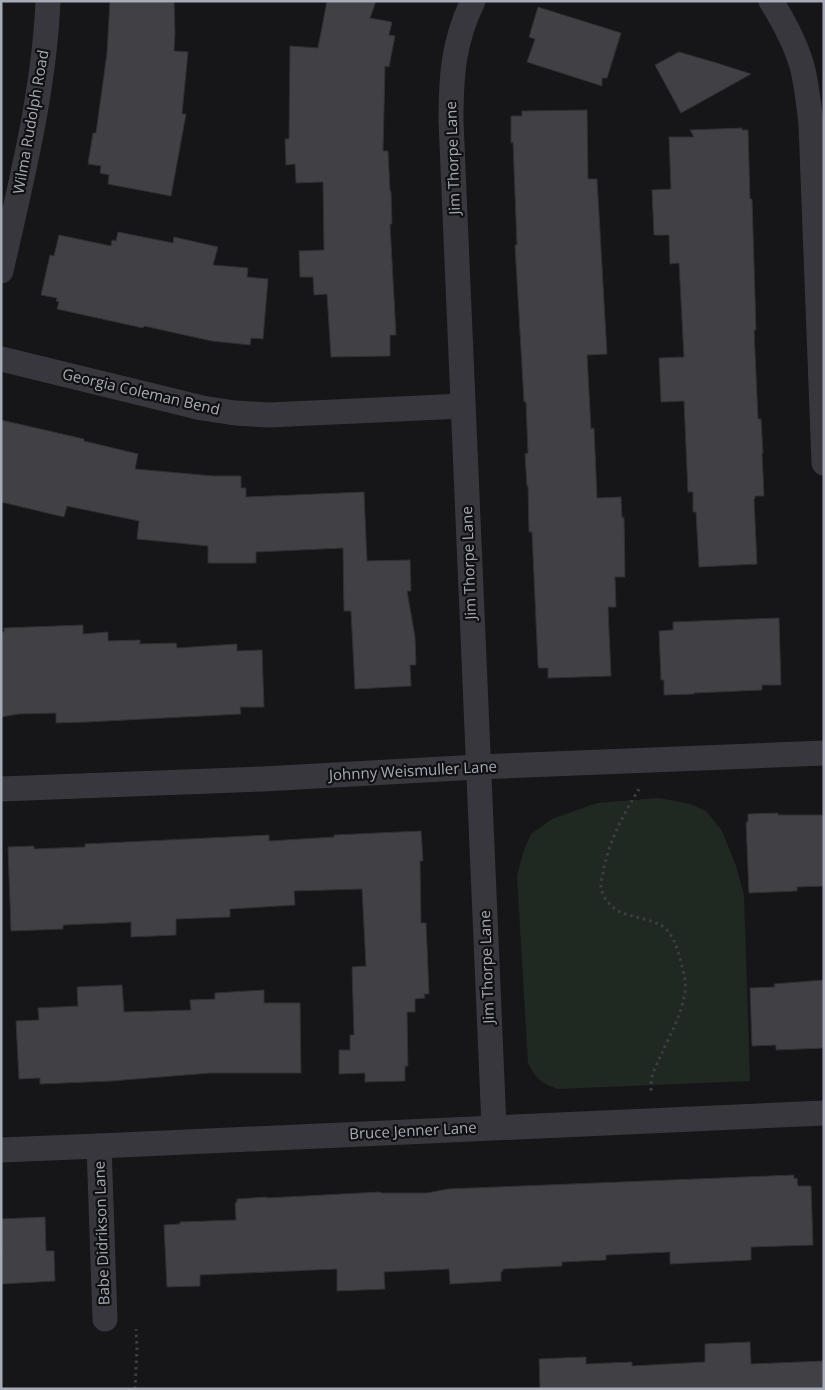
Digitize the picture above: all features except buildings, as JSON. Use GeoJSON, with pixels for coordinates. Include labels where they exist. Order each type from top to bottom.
{"type":"FeatureCollection","features":[{"type":"Feature","properties":{"kind":"street","name":"Wilma Rudolph Road"},"geometry":{"type":"LineString","coordinates":[[1,271],[40,86],[48,1]]}},
{"type":"Feature","properties":{"kind":"street","name":"Jim Thorpe Lane"},"geometry":{"type":"LineString","coordinates":[[473,1],[457,42],[451,87],[451,121],[494,1127]]}},
{"type":"Feature","properties":{"kind":"street"},"geometry":{"type":"LineString","coordinates":[[771,1],[784,23],[802,68],[810,116],[824,463]]}},
{"type":"Feature","properties":{"kind":"street","name":"Georgia Coleman Bend"},"geometry":{"type":"LineString","coordinates":[[1,359],[202,408],[235,413],[269,415],[463,406]]}},
{"type":"Feature","properties":{"kind":"street","name":"Johnny Weismuller Lane"},"geometry":{"type":"LineString","coordinates":[[1,789],[824,753]]}},
{"type":"Feature","properties":{"kind":"street","name":"Bruce Jenner Lane"},"geometry":{"type":"LineString","coordinates":[[1,1150],[824,1113]]}},
{"type":"Feature","properties":{"kind":"street","name":"Babe Didrikson Lane"},"geometry":{"type":"LineString","coordinates":[[99,1146],[105,1319]]}},
{"type":"Feature","properties":{"kind":"path"},"geometry":{"type":"LineString","coordinates":[[640,788],[618,824],[605,861],[601,887],[604,898],[611,906],[635,918],[660,924],[668,930],[681,960],[685,983],[680,1013],[652,1076],[651,1092]]}},
{"type":"Feature","properties":{"kind":"path"},"geometry":{"type":"LineString","coordinates":[[135,1389],[136,1329]]}},
{"type":"Feature","properties":{"kind":"shaded area"},"geometry":{"type":"Polygon","coordinates":[[[659,798],[690,804],[706,811],[722,831],[736,866],[744,895],[750,1081],[557,1089],[539,1079],[528,1063],[517,876],[524,850],[531,834],[552,819],[597,803],[659,798]]]}}]}
